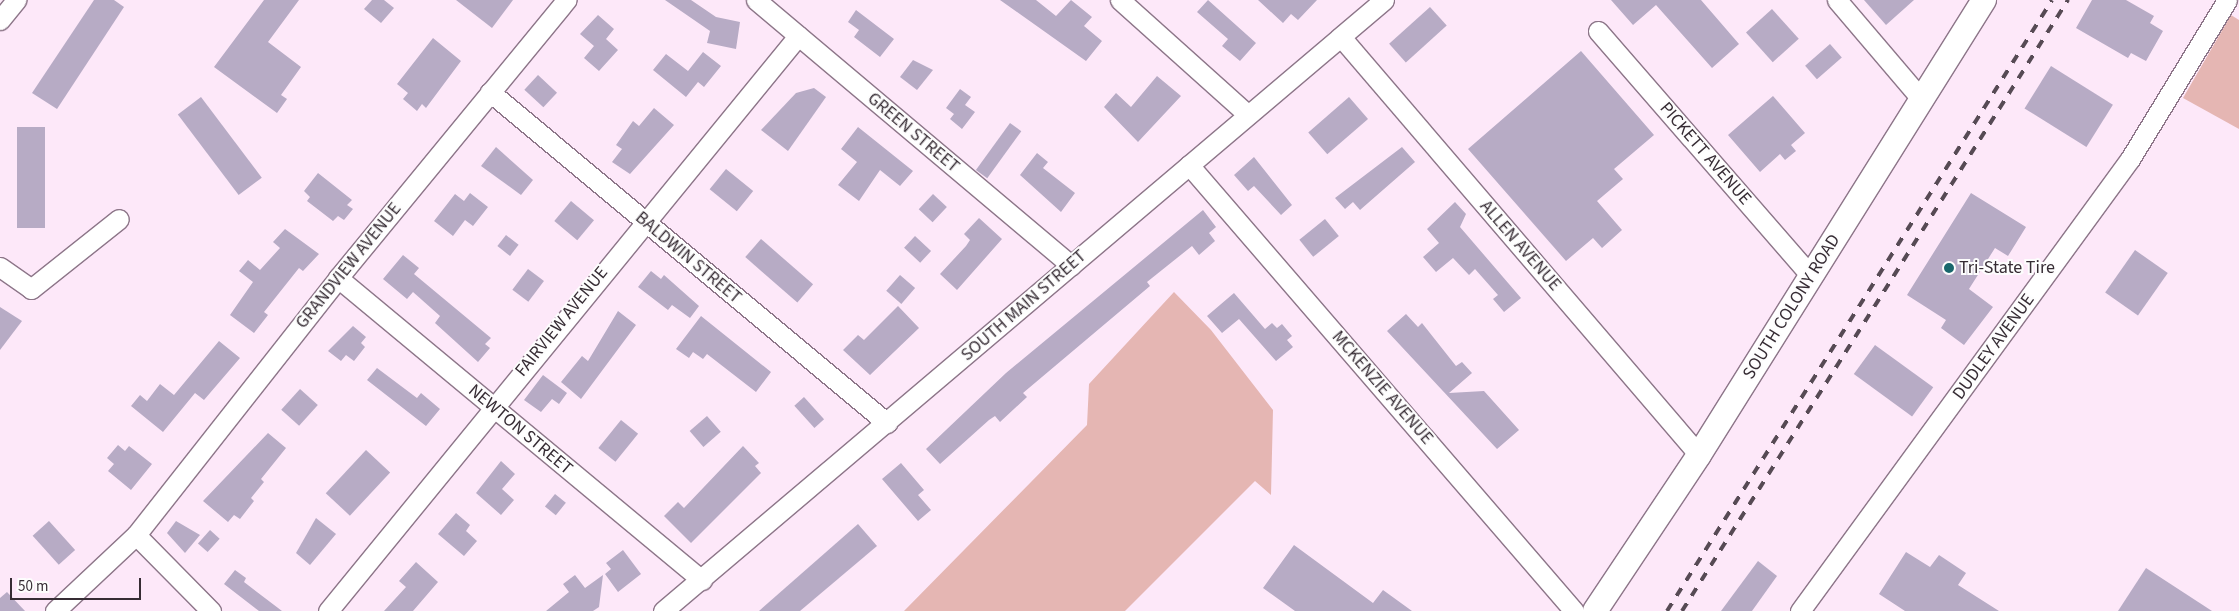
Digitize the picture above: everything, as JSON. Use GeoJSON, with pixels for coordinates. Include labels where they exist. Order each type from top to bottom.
{"type":"FeatureCollection","features":[{"type":"Feature","properties":{"kind":"main road","name":"SOUTH COLONY ROAD"},"geometry":{"type":"LineString","coordinates":[[1595,611],[1700,455],[1984,0]]}},
{"type":"Feature","properties":{"kind":"street"},"geometry":{"type":"LineString","coordinates":[[0,20],[16,0]]}},
{"type":"Feature","properties":{"kind":"street","name":"GRANDVIEW AVENUE"},"geometry":{"type":"LineString","coordinates":[[55,611],[136,535],[338,278],[566,0]]}},
{"type":"Feature","properties":{"kind":"street","name":"GREEN STREET"},"geometry":{"type":"LineString","coordinates":[[756,0],[1071,265]]}},
{"type":"Feature","properties":{"kind":"street"},"geometry":{"type":"LineString","coordinates":[[1120,0],[1247,114]]}},
{"type":"Feature","properties":{"kind":"street","name":"SOUTH MAIN STREET"},"geometry":{"type":"LineString","coordinates":[[663,611],[887,423],[1247,114],[1384,0]]}},
{"type":"Feature","properties":{"kind":"street"},"geometry":{"type":"LineString","coordinates":[[1837,0],[1922,100]]}},
{"type":"Feature","properties":{"kind":"street","name":"DUDLEY AVENUE"},"geometry":{"type":"LineString","coordinates":[[1800,611],[2130,159],[2228,0]]}},
{"type":"Feature","properties":{"kind":"street","name":"PICKETT AVENUE"},"geometry":{"type":"LineString","coordinates":[[1598,31],[1812,277]]}},
{"type":"Feature","properties":{"kind":"street","name":"FAIRVIEW AVENUE"},"geometry":{"type":"LineString","coordinates":[[328,611],[644,220],[798,36]]}},
{"type":"Feature","properties":{"kind":"street","name":"ALLEN AVENUE"},"geometry":{"type":"LineString","coordinates":[[1341,37],[1700,455]]}},
{"type":"Feature","properties":{"kind":"street","name":"BALDWIN STREET"},"geometry":{"type":"LineString","coordinates":[[490,92],[887,423]]}},
{"type":"Feature","properties":{"kind":"street","name":"MCKENZIE AVENUE"},"geometry":{"type":"LineString","coordinates":[[1189,164],[1574,611]]}},
{"type":"Feature","properties":{"kind":"street"},"geometry":{"type":"LineString","coordinates":[[0,267],[31,288],[119,220]]}},
{"type":"Feature","properties":{"kind":"street","name":"NEWTON STREET"},"geometry":{"type":"LineString","coordinates":[[338,278],[702,580]]}},
{"type":"Feature","properties":{"kind":"street"},"geometry":{"type":"LineString","coordinates":[[136,535],[211,611]]}},
{"type":"Feature","properties":{"kind":"shaded area"},"geometry":{"type":"Polygon","coordinates":[[[2231,15],[2239,20],[2239,129],[2183,98],[2231,15]]]}},
{"type":"Feature","properties":{"kind":"shaded area"},"geometry":{"type":"Polygon","coordinates":[[[1174,292],[1211,330],[1273,410],[1271,495],[1255,481],[1125,611],[904,611],[1087,425],[1089,384],[1174,292]]]}},
{"type":"Feature","properties":{"kind":"building"},"geometry":{"type":"Polygon","coordinates":[[[94,0],[114,0],[124,7],[57,109],[32,93],[94,0]]]}},
{"type":"Feature","properties":{"kind":"building"},"geometry":{"type":"Polygon","coordinates":[[[264,0],[299,0],[268,42],[301,67],[281,95],[287,99],[277,113],[214,67],[264,0]]]}},
{"type":"Feature","properties":{"kind":"building"},"geometry":{"type":"Polygon","coordinates":[[[372,0],[384,0],[394,8],[381,23],[364,9],[372,0]]]}},
{"type":"Feature","properties":{"kind":"building"},"geometry":{"type":"Polygon","coordinates":[[[456,0],[513,0],[492,28],[456,0]]]}},
{"type":"Feature","properties":{"kind":"building"},"geometry":{"type":"Polygon","coordinates":[[[665,0],[691,0],[716,17],[740,22],[736,49],[707,43],[710,31],[665,0]]]}},
{"type":"Feature","properties":{"kind":"building"},"geometry":{"type":"Polygon","coordinates":[[[1000,0],[1036,0],[1056,16],[1071,0],[1092,17],[1084,26],[1102,41],[1086,61],[1000,0]]]}},
{"type":"Feature","properties":{"kind":"building"},"geometry":{"type":"Polygon","coordinates":[[[1208,0],[1256,43],[1240,61],[1222,46],[1228,39],[1197,12],[1208,0]]]}},
{"type":"Feature","properties":{"kind":"building"},"geometry":{"type":"Polygon","coordinates":[[[1258,0],[1317,0],[1298,20],[1291,14],[1283,23],[1258,0]]]}},
{"type":"Feature","properties":{"kind":"building"},"geometry":{"type":"Polygon","coordinates":[[[1611,0],[1701,0],[1739,44],[1712,68],[1656,5],[1633,25],[1611,0]]]}},
{"type":"Feature","properties":{"kind":"building"},"geometry":{"type":"Polygon","coordinates":[[[1864,0],[1914,0],[1886,25],[1864,0]]]}},
{"type":"Feature","properties":{"kind":"building"},"geometry":{"type":"Polygon","coordinates":[[[2092,0],[2126,0],[2154,16],[2150,23],[2163,31],[2146,61],[2131,53],[2128,58],[2076,28],[2092,0]]]}},
{"type":"Feature","properties":{"kind":"building"},"geometry":{"type":"Polygon","coordinates":[[[1430,7],[1447,26],[1406,62],[1389,44],[1430,7]]]}},
{"type":"Feature","properties":{"kind":"building"},"geometry":{"type":"Polygon","coordinates":[[[1772,9],[1799,39],[1773,62],[1746,32],[1772,9]]]}},
{"type":"Feature","properties":{"kind":"building"},"geometry":{"type":"Polygon","coordinates":[[[856,10],[894,39],[880,57],[854,37],[859,30],[848,22],[856,10]]]}},
{"type":"Feature","properties":{"kind":"building"},"geometry":{"type":"Polygon","coordinates":[[[598,15],[614,29],[606,39],[618,50],[599,71],[584,58],[594,46],[580,34],[598,15]]]}},
{"type":"Feature","properties":{"kind":"building"},"geometry":{"type":"Polygon","coordinates":[[[433,38],[461,61],[426,108],[422,104],[417,111],[403,99],[408,93],[397,84],[433,38]]]}},
{"type":"Feature","properties":{"kind":"building"},"geometry":{"type":"Polygon","coordinates":[[[1830,44],[1842,58],[1817,79],[1805,66],[1830,44]]]}},
{"type":"Feature","properties":{"kind":"building"},"geometry":{"type":"Polygon","coordinates":[[[1581,51],[1654,135],[1614,169],[1623,179],[1597,201],[1622,230],[1602,248],[1593,238],[1566,261],[1468,149],[1581,51]]]}},
{"type":"Feature","properties":{"kind":"building"},"geometry":{"type":"Polygon","coordinates":[[[703,52],[721,66],[704,87],[698,82],[686,97],[653,70],[666,54],[688,71],[703,52]]]}},
{"type":"Feature","properties":{"kind":"building"},"geometry":{"type":"Polygon","coordinates":[[[913,60],[933,70],[917,90],[900,77],[913,60]]]}},
{"type":"Feature","properties":{"kind":"building"},"geometry":{"type":"Polygon","coordinates":[[[2051,66],[2113,105],[2086,147],[2025,108],[2051,66]]]}},
{"type":"Feature","properties":{"kind":"building"},"geometry":{"type":"Polygon","coordinates":[[[538,75],[557,93],[543,107],[524,90],[538,75]]]}},
{"type":"Feature","properties":{"kind":"building"},"geometry":{"type":"Polygon","coordinates":[[[1157,76],[1181,96],[1138,142],[1104,107],[1116,93],[1131,107],[1157,76]]]}},
{"type":"Feature","properties":{"kind":"building"},"geometry":{"type":"Polygon","coordinates":[[[814,88],[826,97],[788,151],[761,130],[796,93],[814,88]]]}},
{"type":"Feature","properties":{"kind":"building"},"geometry":{"type":"Polygon","coordinates":[[[960,89],[971,97],[965,105],[975,112],[962,129],[950,119],[954,114],[946,108],[960,89]]]}},
{"type":"Feature","properties":{"kind":"building"},"geometry":{"type":"Polygon","coordinates":[[[1773,96],[1805,133],[1791,145],[1796,151],[1785,160],[1780,154],[1760,172],[1728,135],[1773,96]]]}},
{"type":"Feature","properties":{"kind":"building"},"geometry":{"type":"Polygon","coordinates":[[[201,97],[262,178],[239,195],[178,114],[201,97]]]}},
{"type":"Feature","properties":{"kind":"building"},"geometry":{"type":"Polygon","coordinates":[[[1349,97],[1368,119],[1327,154],[1308,132],[1349,97]]]}},
{"type":"Feature","properties":{"kind":"building"},"geometry":{"type":"Polygon","coordinates":[[[654,108],[674,125],[630,174],[612,162],[622,149],[616,145],[633,121],[639,126],[654,108]]]}},
{"type":"Feature","properties":{"kind":"building"},"geometry":{"type":"Polygon","coordinates":[[[1010,123],[1021,131],[987,178],[976,170],[1010,123]]]}},
{"type":"Feature","properties":{"kind":"building"},"geometry":{"type":"Polygon","coordinates":[[[17,127],[45,127],[45,228],[17,228],[17,127]]]}},
{"type":"Feature","properties":{"kind":"building"},"geometry":{"type":"Polygon","coordinates":[[[858,127],[913,171],[900,186],[880,170],[859,201],[838,185],[857,162],[841,149],[858,127]]]}},
{"type":"Feature","properties":{"kind":"building"},"geometry":{"type":"Polygon","coordinates":[[[496,147],[533,180],[521,195],[481,166],[496,147]]]}},
{"type":"Feature","properties":{"kind":"building"},"geometry":{"type":"Polygon","coordinates":[[[1402,147],[1415,162],[1360,210],[1353,202],[1345,209],[1335,198],[1402,147]]]}},
{"type":"Feature","properties":{"kind":"building"},"geometry":{"type":"Polygon","coordinates":[[[1037,153],[1048,162],[1043,168],[1075,193],[1061,212],[1020,175],[1037,153]]]}},
{"type":"Feature","properties":{"kind":"building"},"geometry":{"type":"Polygon","coordinates":[[[1254,157],[1292,205],[1281,215],[1254,186],[1248,191],[1234,175],[1254,157]]]}},
{"type":"Feature","properties":{"kind":"building"},"geometry":{"type":"Polygon","coordinates":[[[726,169],[753,191],[737,211],[710,189],[726,169]]]}},
{"type":"Feature","properties":{"kind":"building"},"geometry":{"type":"Polygon","coordinates":[[[318,173],[352,200],[347,205],[353,209],[344,220],[338,216],[333,221],[307,201],[310,197],[304,191],[318,173]]]}},
{"type":"Feature","properties":{"kind":"building"},"geometry":{"type":"Polygon","coordinates":[[[470,193],[488,207],[473,226],[465,220],[453,236],[434,221],[455,194],[464,201],[470,193]]]}},
{"type":"Feature","properties":{"kind":"building"},"geometry":{"type":"Polygon","coordinates":[[[1971,193],[2026,227],[2008,256],[1995,248],[1969,289],[1993,307],[1964,345],[1941,328],[1946,320],[1907,295],[1971,193]]]}},
{"type":"Feature","properties":{"kind":"building"},"geometry":{"type":"Polygon","coordinates":[[[933,194],[947,207],[933,222],[919,209],[933,194]]]}},
{"type":"Feature","properties":{"kind":"building"},"geometry":{"type":"Polygon","coordinates":[[[571,201],[594,220],[577,240],[554,221],[571,201]]]}},
{"type":"Feature","properties":{"kind":"building"},"geometry":{"type":"Polygon","coordinates":[[[1455,202],[1466,214],[1460,227],[1521,298],[1504,312],[1493,299],[1498,295],[1475,269],[1469,275],[1453,258],[1436,272],[1423,257],[1439,243],[1427,229],[1455,202]]]}},
{"type":"Feature","properties":{"kind":"building"},"geometry":{"type":"Polygon","coordinates":[[[1203,210],[1216,227],[1209,233],[1215,241],[1199,255],[1192,246],[1147,282],[1150,286],[1023,393],[1027,397],[1000,422],[995,416],[989,420],[940,464],[926,449],[1006,373],[1203,210]]]}},
{"type":"Feature","properties":{"kind":"building"},"geometry":{"type":"Polygon","coordinates":[[[979,218],[1002,239],[957,290],[940,274],[966,246],[970,240],[964,234],[979,218]]]}},
{"type":"Feature","properties":{"kind":"building"},"geometry":{"type":"Polygon","coordinates":[[[1325,219],[1339,236],[1313,257],[1299,240],[1325,219]]]}},
{"type":"Feature","properties":{"kind":"building"},"geometry":{"type":"Polygon","coordinates":[[[285,229],[319,254],[303,271],[299,268],[264,312],[268,315],[254,333],[230,315],[253,282],[239,271],[248,260],[260,270],[280,248],[273,242],[285,229]]]}},
{"type":"Feature","properties":{"kind":"building"},"geometry":{"type":"Polygon","coordinates":[[[506,235],[519,245],[510,256],[497,246],[506,235]]]}},
{"type":"Feature","properties":{"kind":"building"},"geometry":{"type":"Polygon","coordinates":[[[915,236],[931,251],[920,263],[904,248],[915,236]]]}},
{"type":"Feature","properties":{"kind":"building"},"geometry":{"type":"Polygon","coordinates":[[[761,239],[813,284],[797,302],[745,257],[761,239]]]}},
{"type":"Feature","properties":{"kind":"building"},"geometry":{"type":"Polygon","coordinates":[[[2135,250],[2168,273],[2138,316],[2105,293],[2135,250]]]}},
{"type":"Feature","properties":{"kind":"building"},"geometry":{"type":"Polygon","coordinates":[[[403,255],[419,268],[414,274],[491,338],[485,344],[490,348],[478,362],[435,323],[440,316],[413,292],[407,299],[383,279],[403,255]]]}},
{"type":"Feature","properties":{"kind":"building"},"geometry":{"type":"Polygon","coordinates":[[[528,269],[544,281],[528,302],[512,290],[528,269]]]}},
{"type":"Feature","properties":{"kind":"building"},"geometry":{"type":"Polygon","coordinates":[[[651,271],[661,279],[664,275],[699,306],[690,318],[672,305],[668,310],[638,287],[651,271]]]}},
{"type":"Feature","properties":{"kind":"building"},"geometry":{"type":"Polygon","coordinates":[[[900,275],[915,288],[901,304],[886,291],[900,275]]]}},
{"type":"Feature","properties":{"kind":"building"},"geometry":{"type":"Polygon","coordinates":[[[1234,293],[1265,329],[1272,323],[1277,328],[1282,324],[1292,336],[1287,340],[1293,347],[1276,361],[1239,319],[1222,333],[1207,316],[1234,293]]]}},
{"type":"Feature","properties":{"kind":"building"},"geometry":{"type":"Polygon","coordinates":[[[898,306],[919,328],[870,375],[843,350],[858,335],[864,340],[898,306]]]}},
{"type":"Feature","properties":{"kind":"building"},"geometry":{"type":"Polygon","coordinates":[[[0,307],[22,321],[0,350],[0,307]]]}},
{"type":"Feature","properties":{"kind":"building"},"geometry":{"type":"Polygon","coordinates":[[[618,311],[636,325],[581,399],[561,382],[582,356],[588,361],[618,311]]]}},
{"type":"Feature","properties":{"kind":"building"},"geometry":{"type":"Polygon","coordinates":[[[1406,314],[1418,327],[1422,323],[1456,366],[1462,362],[1472,373],[1449,393],[1484,391],[1519,430],[1497,449],[1387,331],[1406,314]]]}},
{"type":"Feature","properties":{"kind":"building"},"geometry":{"type":"Polygon","coordinates":[[[701,316],[771,372],[756,392],[707,354],[703,359],[693,352],[689,358],[676,349],[701,316]]]}},
{"type":"Feature","properties":{"kind":"building"},"geometry":{"type":"Polygon","coordinates":[[[353,326],[366,337],[361,343],[365,347],[354,361],[346,355],[341,361],[328,351],[353,326]]]}},
{"type":"Feature","properties":{"kind":"building"},"geometry":{"type":"Polygon","coordinates":[[[219,341],[240,358],[204,400],[195,393],[163,432],[131,406],[140,395],[147,401],[160,384],[174,395],[219,341]]]}},
{"type":"Feature","properties":{"kind":"building"},"geometry":{"type":"Polygon","coordinates":[[[1875,345],[1933,387],[1912,416],[1854,374],[1875,345]]]}},
{"type":"Feature","properties":{"kind":"building"},"geometry":{"type":"Polygon","coordinates":[[[377,368],[417,398],[421,393],[440,409],[426,426],[367,380],[377,368]]]}},
{"type":"Feature","properties":{"kind":"building"},"geometry":{"type":"Polygon","coordinates":[[[543,375],[567,393],[559,404],[552,399],[541,412],[524,400],[543,375]]]}},
{"type":"Feature","properties":{"kind":"building"},"geometry":{"type":"Polygon","coordinates":[[[300,389],[318,405],[299,426],[281,410],[300,389]]]}},
{"type":"Feature","properties":{"kind":"building"},"geometry":{"type":"Polygon","coordinates":[[[804,397],[824,419],[814,428],[794,406],[804,397]]]}},
{"type":"Feature","properties":{"kind":"building"},"geometry":{"type":"Polygon","coordinates":[[[707,416],[721,432],[703,447],[690,431],[707,416]]]}},
{"type":"Feature","properties":{"kind":"building"},"geometry":{"type":"Polygon","coordinates":[[[621,420],[638,434],[615,462],[598,448],[621,420]]]}},
{"type":"Feature","properties":{"kind":"building"},"geometry":{"type":"Polygon","coordinates":[[[268,433],[286,448],[261,479],[264,482],[251,498],[254,501],[240,519],[234,515],[228,522],[203,501],[268,433]]]}},
{"type":"Feature","properties":{"kind":"building"},"geometry":{"type":"Polygon","coordinates":[[[118,445],[125,451],[129,446],[152,464],[131,490],[108,471],[114,464],[107,458],[118,445]]]}},
{"type":"Feature","properties":{"kind":"building"},"geometry":{"type":"Polygon","coordinates":[[[743,446],[759,463],[755,466],[761,473],[691,543],[664,516],[678,502],[684,508],[743,446]]]}},
{"type":"Feature","properties":{"kind":"building"},"geometry":{"type":"Polygon","coordinates":[[[366,450],[390,473],[350,516],[326,493],[366,450]]]}},
{"type":"Feature","properties":{"kind":"building"},"geometry":{"type":"Polygon","coordinates":[[[501,461],[515,474],[502,489],[514,500],[501,515],[476,493],[501,461]]]}},
{"type":"Feature","properties":{"kind":"building"},"geometry":{"type":"Polygon","coordinates":[[[901,463],[924,490],[918,495],[931,510],[918,521],[882,479],[901,463]]]}},
{"type":"Feature","properties":{"kind":"building"},"geometry":{"type":"Polygon","coordinates":[[[555,494],[566,503],[556,515],[545,506],[555,494]]]}},
{"type":"Feature","properties":{"kind":"building"},"geometry":{"type":"Polygon","coordinates":[[[456,513],[470,525],[466,531],[477,541],[464,556],[438,534],[456,513]]]}},
{"type":"Feature","properties":{"kind":"building"},"geometry":{"type":"Polygon","coordinates":[[[316,518],[336,534],[310,565],[296,553],[316,518]]]}},
{"type":"Feature","properties":{"kind":"building"},"geometry":{"type":"Polygon","coordinates":[[[49,521],[75,550],[59,565],[33,536],[49,521]]]}},
{"type":"Feature","properties":{"kind":"building"},"geometry":{"type":"Polygon","coordinates":[[[176,521],[200,535],[185,553],[167,533],[176,521]]]}},
{"type":"Feature","properties":{"kind":"building"},"geometry":{"type":"Polygon","coordinates":[[[858,524],[877,546],[800,611],[759,611],[858,524]]]}},
{"type":"Feature","properties":{"kind":"building"},"geometry":{"type":"Polygon","coordinates":[[[210,530],[220,539],[208,552],[198,543],[210,530]]]}},
{"type":"Feature","properties":{"kind":"building"},"geometry":{"type":"Polygon","coordinates":[[[1294,545],[1373,603],[1383,590],[1412,611],[1295,611],[1263,588],[1294,545]]]}},
{"type":"Feature","properties":{"kind":"building"},"geometry":{"type":"Polygon","coordinates":[[[623,550],[641,574],[618,592],[605,574],[611,569],[606,563],[623,550]]]}},
{"type":"Feature","properties":{"kind":"building"},"geometry":{"type":"Polygon","coordinates":[[[1906,552],[1930,567],[1939,555],[1966,573],[1958,585],[1999,611],[1905,611],[1879,594],[1906,552]]]}},
{"type":"Feature","properties":{"kind":"building"},"geometry":{"type":"Polygon","coordinates":[[[1758,561],[1777,576],[1752,611],[1721,611],[1758,561]]]}},
{"type":"Feature","properties":{"kind":"building"},"geometry":{"type":"Polygon","coordinates":[[[416,562],[438,582],[413,611],[384,611],[406,587],[399,581],[416,562]]]}},
{"type":"Feature","properties":{"kind":"building"},"geometry":{"type":"Polygon","coordinates":[[[2146,568],[2212,611],[2118,611],[2146,568]]]}},
{"type":"Feature","properties":{"kind":"building"},"geometry":{"type":"Polygon","coordinates":[[[235,570],[246,578],[244,582],[282,611],[259,611],[224,584],[235,570]]]}},
{"type":"Feature","properties":{"kind":"building"},"geometry":{"type":"Polygon","coordinates":[[[575,575],[585,588],[603,575],[599,607],[593,611],[546,611],[569,592],[563,584],[575,575]]]}},
{"type":"Feature","properties":{"kind":"building"},"geometry":{"type":"Polygon","coordinates":[[[7,592],[25,611],[0,611],[0,598],[7,592]]]}},
{"type":"Feature","properties":{"kind":"railway"},"geometry":{"type":"LineString","coordinates":[[1667,611],[2052,0]]}},
{"type":"Feature","properties":{"kind":"railway"},"geometry":{"type":"LineString","coordinates":[[1682,611],[2068,0]]}},
{"type":"Feature","properties":{"kind":"place","name":"Tri-State Tire"},"geometry":{"type":"Point","coordinates":[1949,268]}}]}
